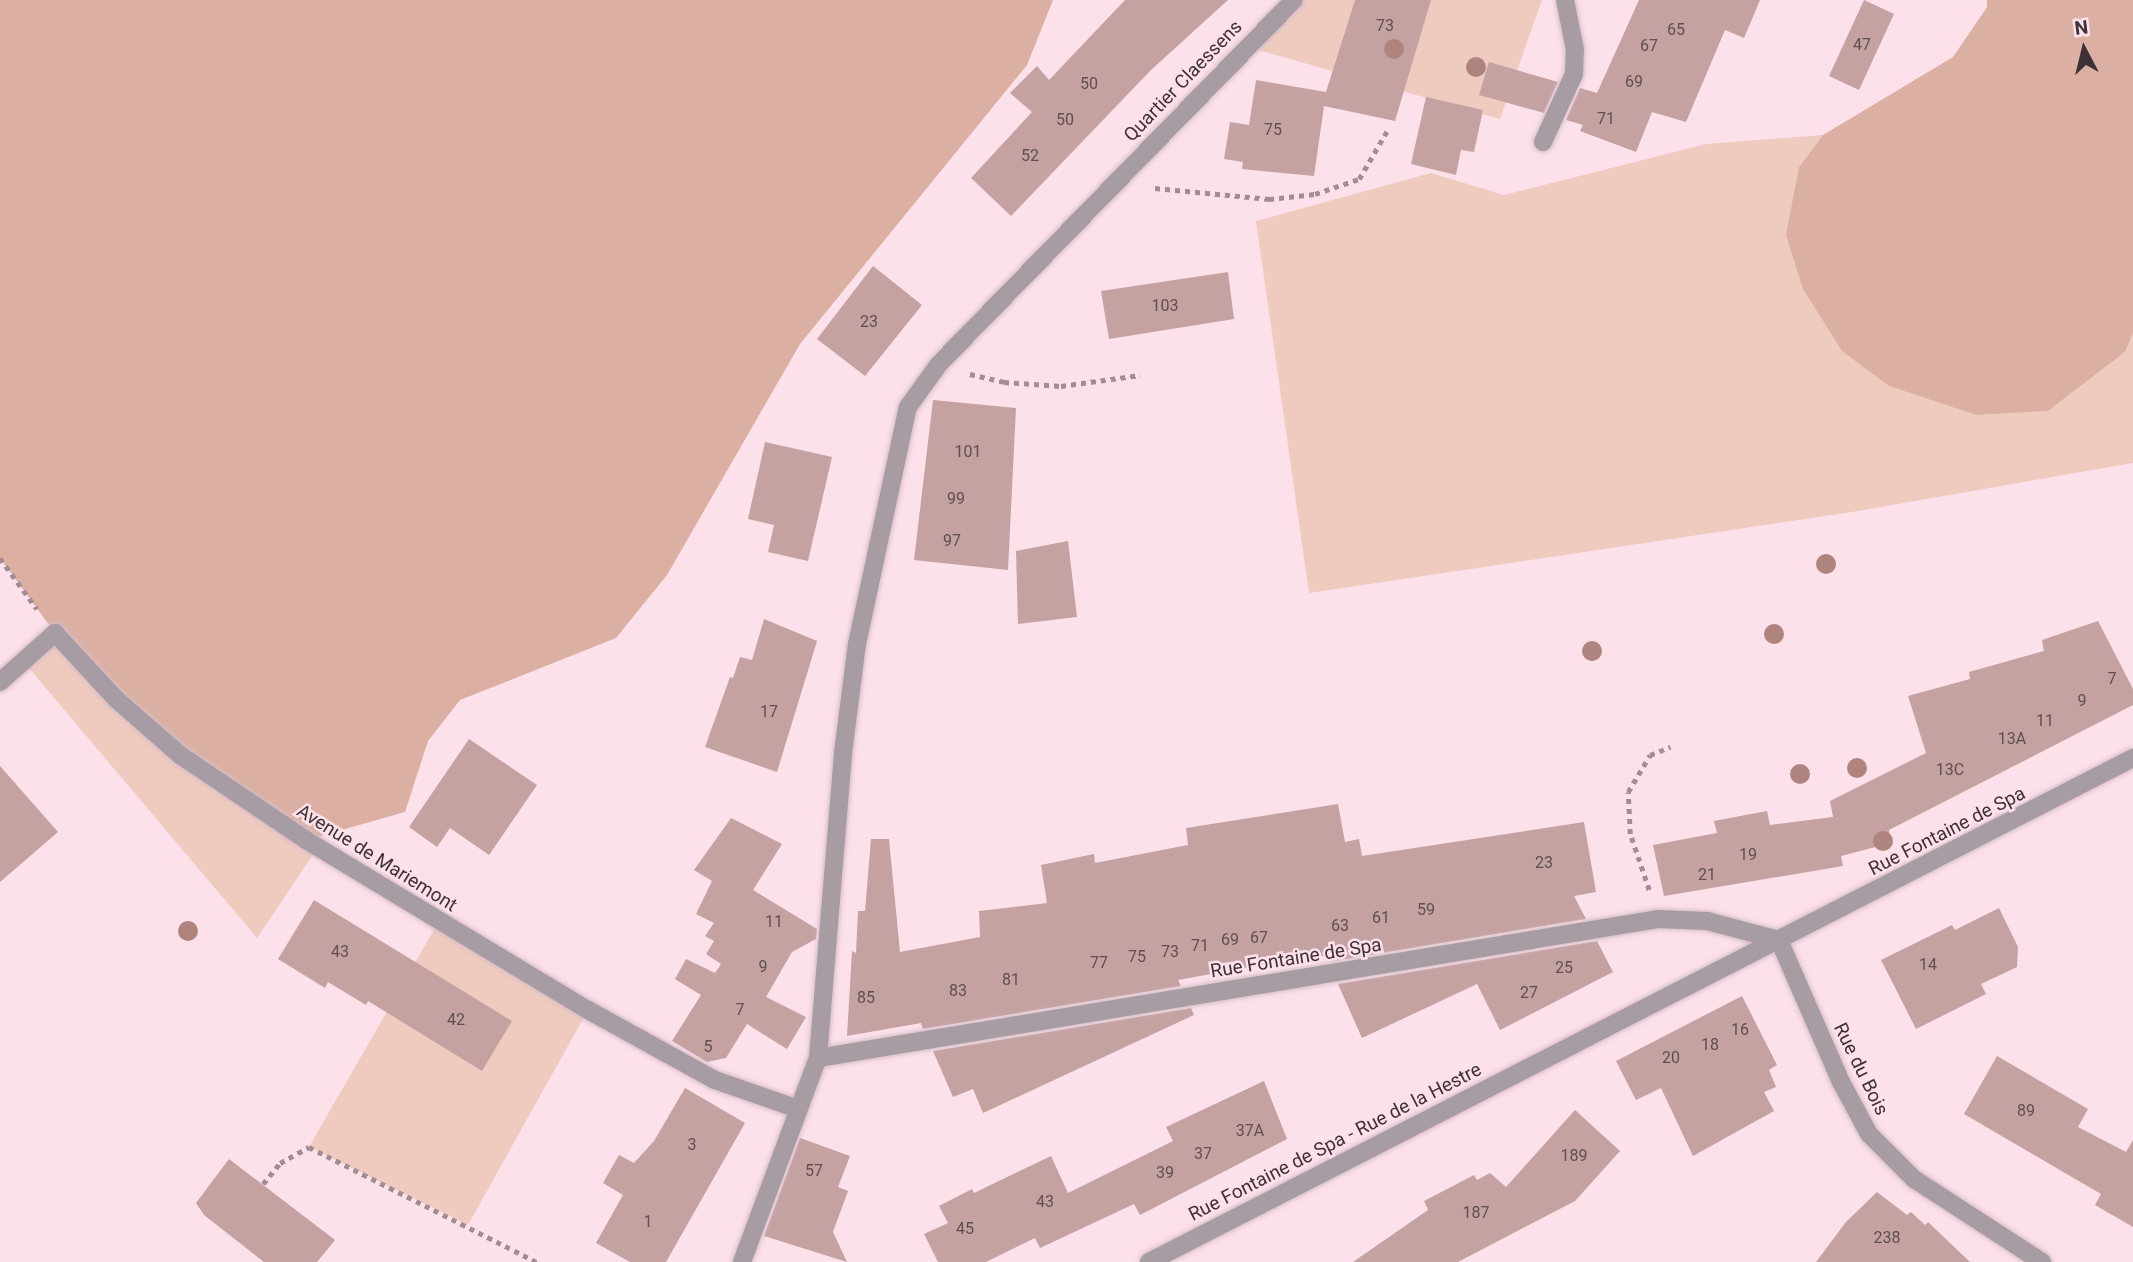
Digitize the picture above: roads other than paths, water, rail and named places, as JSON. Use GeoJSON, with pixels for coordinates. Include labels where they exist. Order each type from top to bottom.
{"type":"FeatureCollection","features":[{"type":"Feature","properties":{"kind":"street","name":"Quartier Claessens"},"geometry":{"type":"LineString","coordinates":[[742,1262],[796,1108],[818,1058],[843,753],[857,645],[903,420],[916,391],[939,364],[1294,0]]}},
{"type":"Feature","properties":{"kind":"street"},"geometry":{"type":"LineString","coordinates":[[1544,142],[1574,74],[1575,50],[1565,0]]}},
{"type":"Feature","properties":{"kind":"street","name":"Avenue de Mariemont"},"geometry":{"type":"LineString","coordinates":[[0,682],[55,633],[117,700],[180,755],[306,840],[588,1010],[715,1080],[796,1108]]}},
{"type":"Feature","properties":{"kind":"street","name":"Rue Fontaine de Spa"},"geometry":{"type":"LineString","coordinates":[[1540,1059],[2133,758]]}},
{"type":"Feature","properties":{"kind":"street","name":"Rue Fontaine de Spa"},"geometry":{"type":"LineString","coordinates":[[818,1058],[1658,919],[1707,921],[1779,940]]}},
{"type":"Feature","properties":{"kind":"street","name":"Rue du Bois"},"geometry":{"type":"LineString","coordinates":[[1779,940],[1857,1115],[1875,1141],[1914,1179],[2042,1262]]}},
{"type":"Feature","properties":{"kind":"street","name":"Rue Fontaine de Spa - Rue de la Hestre"},"geometry":{"type":"LineString","coordinates":[[1149,1262],[1540,1059]]}}]}
